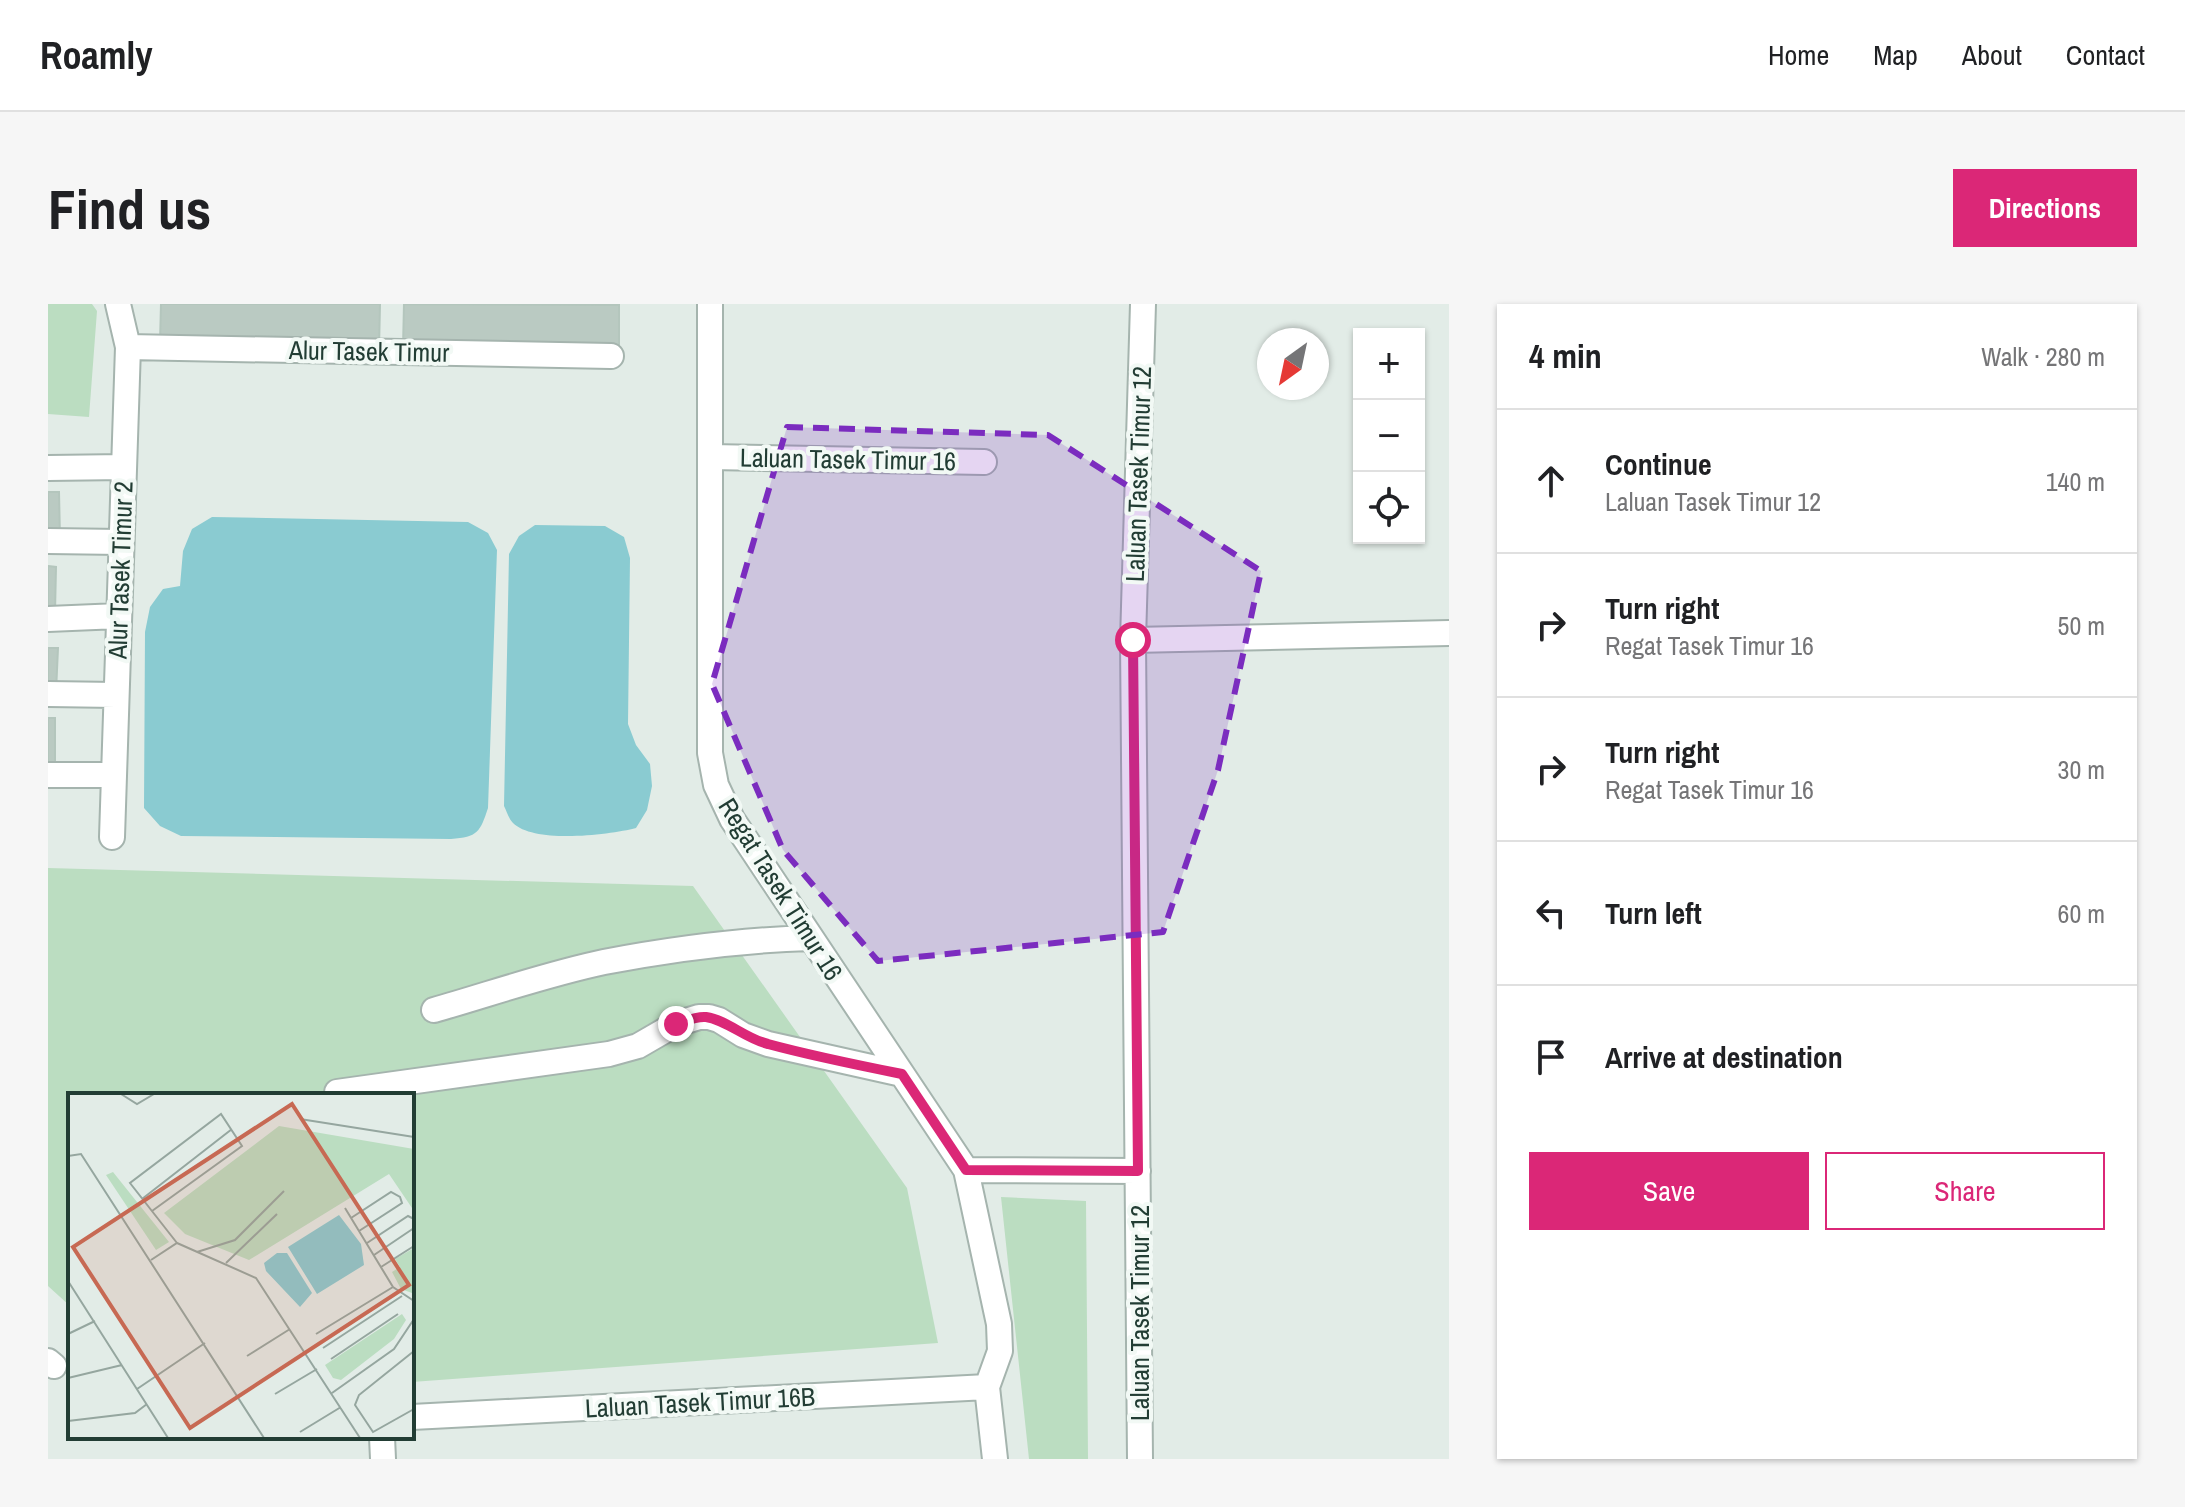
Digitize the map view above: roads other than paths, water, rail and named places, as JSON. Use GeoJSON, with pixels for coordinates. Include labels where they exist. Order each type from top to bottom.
{"type":"FeatureCollection","features":[{"type":"Feature","properties":{"kind":"street","name":"Alur Tasek Timur 2"},"geometry":{"type":"LineString","coordinates":[[112,837],[128,347],[118,304]]}},
{"type":"Feature","properties":{"kind":"street","name":"Regat Tasek Timur 16"},"geometry":{"type":"LineString","coordinates":[[710,304],[710,753],[716,785],[732,819],[966,1170]]}},
{"type":"Feature","properties":{"kind":"street","name":"Laluan Tasek Timur 12"},"geometry":{"type":"LineString","coordinates":[[1140,1459],[1133,640],[1143,304]]}},
{"type":"Feature","properties":{"kind":"street","name":"Alur Tasek Timur"},"geometry":{"type":"LineString","coordinates":[[128,347],[611,356]]}},
{"type":"Feature","properties":{"kind":"street","name":"Laluan Tasek Timur 16"},"geometry":{"type":"LineString","coordinates":[[711,457],[984,462]]}},
{"type":"Feature","properties":{"kind":"street"},"geometry":{"type":"LineString","coordinates":[[48,468],[124,467]]}},
{"type":"Feature","properties":{"kind":"street"},"geometry":{"type":"LineString","coordinates":[[48,541],[121,542]]}},
{"type":"Feature","properties":{"kind":"street"},"geometry":{"type":"LineString","coordinates":[[48,619],[119,616]]}},
{"type":"Feature","properties":{"kind":"street"},"geometry":{"type":"LineString","coordinates":[[1133,640],[1449,633]]}},
{"type":"Feature","properties":{"kind":"street"},"geometry":{"type":"LineString","coordinates":[[48,694],[116,695]]}},
{"type":"Feature","properties":{"kind":"street"},"geometry":{"type":"LineString","coordinates":[[48,775],[114,775]]}},
{"type":"Feature","properties":{"kind":"street"},"geometry":{"type":"LineString","coordinates":[[434,1010],[604,962],[766,939],[810,938]]}},
{"type":"Feature","properties":{"kind":"street"},"geometry":{"type":"LineString","coordinates":[[337,1092],[609,1054],[638,1046],[676,1024],[699,1017],[719,1020],[743,1035],[768,1044],[902,1074]]}},
{"type":"Feature","properties":{"kind":"street"},"geometry":{"type":"LineString","coordinates":[[995,1459],[987,1387],[1000,1351],[999,1324],[966,1170],[1138,1171]]}},
{"type":"Feature","properties":{"kind":"street","name":"Laluan Tasek Timur 16B"},"geometry":{"type":"LineString","coordinates":[[414,1417],[987,1387]]}},
{"type":"Feature","properties":{"kind":"street"},"geometry":{"type":"LineString","coordinates":[[382,1439],[383,1459]]}},
{"type":"Feature","properties":{"kind":"water"},"geometry":{"type":"Polygon","coordinates":[[[212,517],[468,522],[488,533],[497,550],[488,808],[477,832],[451,839],[181,836],[160,826],[144,808],[145,632],[150,607],[163,589],[180,586],[183,551],[192,529],[212,517]]]}},
{"type":"Feature","properties":{"kind":"water"},"geometry":{"type":"Polygon","coordinates":[[[535,525],[605,526],[624,537],[630,558],[628,724],[636,745],[650,764],[652,786],[647,810],[636,828],[591,835],[537,834],[513,823],[504,806],[509,554],[519,536],[535,525]]]}}]}
